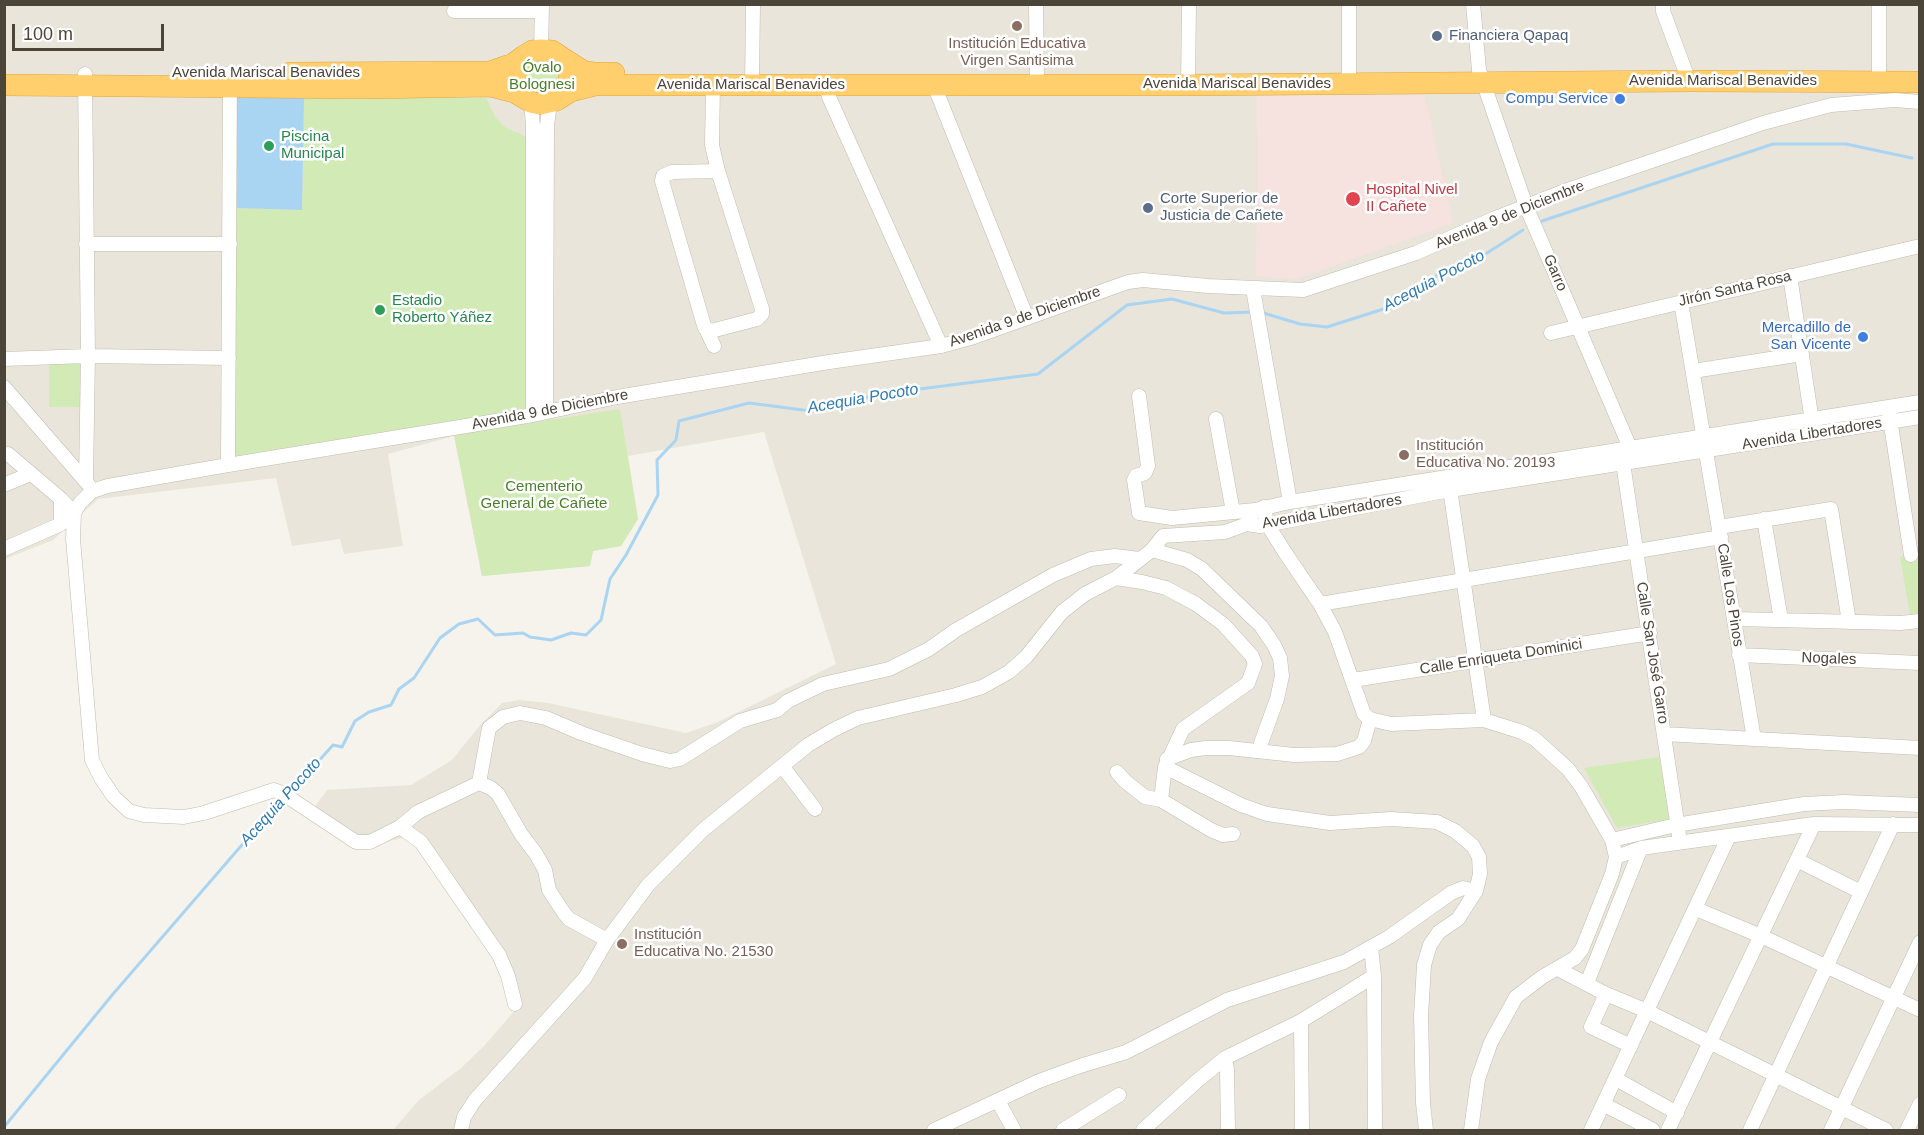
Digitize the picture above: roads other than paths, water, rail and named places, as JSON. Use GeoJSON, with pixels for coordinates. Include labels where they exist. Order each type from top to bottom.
{"type":"FeatureCollection","features":[{"type":"Feature","properties":{"kind":"highway","name":"Avenida Mariscal Benavides"},"geometry":{"type":"LineString","coordinates":[[4,85],[85,80],[230,80],[490,72],[542,54],[583,71],[595,73],[752,79],[1687,75],[1878,76],[1920,82]]}},
{"type":"Feature","properties":{"kind":"highway"},"geometry":{"type":"LineString","coordinates":[[542,54],[567,65],[569,74],[564,93],[541,100],[517,88],[515,77],[517,66],[542,54]]}},
{"type":"Feature","properties":{"kind":"highway","name":"Avenida Mariscal Benavides"},"geometry":{"type":"LineString","coordinates":[[1878,76],[1920,70]]}},
{"type":"Feature","properties":{"kind":"highway","name":"Avenida Mariscal Benavides"},"geometry":{"type":"LineString","coordinates":[[4,74],[85,80]]}},
{"type":"Feature","properties":{"kind":"highway","name":"Avenida Mariscal Benavides"},"geometry":{"type":"LineString","coordinates":[[230,80],[370,88],[491,86],[541,100],[595,85],[713,85],[752,79],[826,85],[934,85],[1037,78]]}},
{"type":"Feature","properties":{"kind":"street"},"geometry":{"type":"LineString","coordinates":[[752,79],[753,4]]}},
{"type":"Feature","properties":{"kind":"street"},"geometry":{"type":"LineString","coordinates":[[1036,4],[1037,78]]}},
{"type":"Feature","properties":{"kind":"street"},"geometry":{"type":"LineString","coordinates":[[1188,78],[1190,4]]}},
{"type":"Feature","properties":{"kind":"street"},"geometry":{"type":"LineString","coordinates":[[1349,4],[1349,76]]}},
{"type":"Feature","properties":{"kind":"street","name":"Garro"},"geometry":{"type":"LineString","coordinates":[[1473,4],[1481,76],[1526,206],[1579,327],[1630,458]]}},
{"type":"Feature","properties":{"kind":"street"},"geometry":{"type":"LineString","coordinates":[[1663,4],[1663,11],[1687,75]]}},
{"type":"Feature","properties":{"kind":"street"},"geometry":{"type":"LineString","coordinates":[[1878,76],[1880,4]]}},
{"type":"Feature","properties":{"kind":"street"},"geometry":{"type":"LineString","coordinates":[[454,11],[542,8],[542,54]]}},
{"type":"Feature","properties":{"kind":"street"},"geometry":{"type":"LineString","coordinates":[[85,80],[89,486],[74,513],[73,539],[92,760],[114,797],[129,811],[144,815],[183,817],[204,813],[271,791],[287,797],[356,842],[370,842],[400,827],[418,812],[479,783],[498,794],[545,870],[549,890],[564,913],[569,919],[607,940]]}},
{"type":"Feature","properties":{"kind":"street"},"geometry":{"type":"LineString","coordinates":[[228,465],[230,80]]}},
{"type":"Feature","properties":{"kind":"street"},"geometry":{"type":"LineString","coordinates":[[707,331],[757,319],[762,314],[762,301],[718,171],[712,145],[713,85]]}},
{"type":"Feature","properties":{"kind":"street"},"geometry":{"type":"LineString","coordinates":[[826,85],[829,97],[941,346]]}},
{"type":"Feature","properties":{"kind":"street"},"geometry":{"type":"LineString","coordinates":[[934,85],[1027,318]]}},
{"type":"Feature","properties":{"kind":"street"},"geometry":{"type":"LineString","coordinates":[[539,414],[533,126],[541,100]]}},
{"type":"Feature","properties":{"kind":"street","name":"Avenida 9 de Diciembre"},"geometry":{"type":"LineString","coordinates":[[89,486],[108,486],[539,414],[676,387],[941,346],[974,337],[1128,282],[1143,280],[1253,289],[1303,290],[1416,254],[1526,206],[1688,148],[1803,111],[1831,105],[1867,102],[1895,100],[1920,102]]}},
{"type":"Feature","properties":{"kind":"street"},"geometry":{"type":"LineString","coordinates":[[714,346],[703,322],[662,181],[663,176],[672,172],[718,171]]}},
{"type":"Feature","properties":{"kind":"street"},"geometry":{"type":"LineString","coordinates":[[86,244],[230,244]]}},
{"type":"Feature","properties":{"kind":"street","name":"Jirón Santa Rosa"},"geometry":{"type":"LineString","coordinates":[[1551,333],[1920,246]]}},
{"type":"Feature","properties":{"kind":"street"},"geometry":{"type":"LineString","coordinates":[[1790,276],[1813,426]]}},
{"type":"Feature","properties":{"kind":"street"},"geometry":{"type":"LineString","coordinates":[[1253,289],[1290,502]]}},
{"type":"Feature","properties":{"kind":"street","name":"Calle Los Pinos"},"geometry":{"type":"LineString","coordinates":[[1681,302],[1754,739]]}},
{"type":"Feature","properties":{"kind":"street"},"geometry":{"type":"LineString","coordinates":[[1694,371],[1802,354]]}},
{"type":"Feature","properties":{"kind":"street"},"geometry":{"type":"LineString","coordinates":[[4,359],[88,356],[229,358]]}},
{"type":"Feature","properties":{"kind":"street"},"geometry":{"type":"LineString","coordinates":[[4,387],[89,486]]}},
{"type":"Feature","properties":{"kind":"street"},"geometry":{"type":"LineString","coordinates":[[1138,396],[1148,466],[1145,473],[1136,476],[1134,480],[1139,513],[1172,518],[1260,509],[1335,632],[1365,714],[1370,719],[1391,724],[1484,720],[1522,732],[1551,752],[1581,786],[1612,840],[1616,857],[1612,874],[1582,949],[1575,958],[1542,977],[1516,997],[1491,1042],[1478,1079],[1472,1131]]}},
{"type":"Feature","properties":{"kind":"street","name":"Avenida Libertadores"},"geometry":{"type":"LineString","coordinates":[[1247,524],[1260,509],[1290,502],[1449,484],[1630,458],[1705,443],[1889,414],[1920,402]]}},
{"type":"Feature","properties":{"kind":"street"},"geometry":{"type":"LineString","coordinates":[[1889,414],[1911,555]]}},
{"type":"Feature","properties":{"kind":"street","name":"Avenida Libertadores"},"geometry":{"type":"LineString","coordinates":[[1889,414],[1920,417]]}},
{"type":"Feature","properties":{"kind":"street"},"geometry":{"type":"LineString","coordinates":[[1216,419],[1233,512]]}},
{"type":"Feature","properties":{"kind":"street"},"geometry":{"type":"LineString","coordinates":[[8,454],[74,513]]}},
{"type":"Feature","properties":{"kind":"street","name":"Calle San José Garro"},"geometry":{"type":"LineString","coordinates":[[1630,458],[1636,551],[1680,842]]}},
{"type":"Feature","properties":{"kind":"street"},"geometry":{"type":"LineString","coordinates":[[4,485],[30,474]]}},
{"type":"Feature","properties":{"kind":"street"},"geometry":{"type":"LineString","coordinates":[[1449,484],[1484,720]]}},
{"type":"Feature","properties":{"kind":"street","name":"Avenida Libertadores"},"geometry":{"type":"LineString","coordinates":[[1247,524],[1268,524],[1449,484]]}},
{"type":"Feature","properties":{"kind":"street"},"geometry":{"type":"LineString","coordinates":[[4,549],[61,524],[61,499]]}},
{"type":"Feature","properties":{"kind":"street"},"geometry":{"type":"LineString","coordinates":[[1320,604],[1636,551],[1720,532],[1764,519],[1831,509],[1849,622]]}},
{"type":"Feature","properties":{"kind":"street"},"geometry":{"type":"LineString","coordinates":[[1764,519],[1780,620]]}},
{"type":"Feature","properties":{"kind":"street"},"geometry":{"type":"LineString","coordinates":[[461,1131],[464,1117],[475,1100],[585,978],[607,940],[648,885],[703,830],[808,745],[858,718],[956,695],[982,687],[1009,672],[1026,657],[1062,612],[1085,594],[1116,578],[1153,549],[1163,536],[1224,532],[1247,524]]}},
{"type":"Feature","properties":{"kind":"street"},"geometry":{"type":"LineString","coordinates":[[1153,549],[1187,560],[1202,570],[1261,626],[1274,645],[1280,658],[1282,676],[1278,699],[1261,743]]}},
{"type":"Feature","properties":{"kind":"street"},"geometry":{"type":"LineString","coordinates":[[479,783],[489,728],[503,717],[520,713],[546,718],[581,734],[642,754],[670,761],[680,759],[740,721],[777,710],[788,701],[823,684],[889,669],[929,649],[983,614],[1053,574],[1091,559],[1115,556],[1139,559]]}},
{"type":"Feature","properties":{"kind":"street"},"geometry":{"type":"LineString","coordinates":[[1116,578],[1166,588],[1196,604],[1223,624],[1252,656],[1255,664],[1248,683],[1183,729],[1166,763],[1161,800]]}},
{"type":"Feature","properties":{"kind":"street"},"geometry":{"type":"LineString","coordinates":[[1734,619],[1900,623],[1920,621]]}},
{"type":"Feature","properties":{"kind":"street","name":"Calle Enriqueta Dominici"},"geometry":{"type":"LineString","coordinates":[[1353,680],[1650,633]]}},
{"type":"Feature","properties":{"kind":"street","name":"Nogales"},"geometry":{"type":"LineString","coordinates":[[1739,655],[1920,663]]}},
{"type":"Feature","properties":{"kind":"street"},"geometry":{"type":"LineString","coordinates":[[1166,763],[1191,750],[1206,748],[1229,748],[1294,755],[1337,754],[1359,747],[1364,741],[1370,719]]}},
{"type":"Feature","properties":{"kind":"street"},"geometry":{"type":"LineString","coordinates":[[1664,735],[1920,748]]}},
{"type":"Feature","properties":{"kind":"street"},"geometry":{"type":"LineString","coordinates":[[1166,763],[1241,805],[1268,814],[1330,823],[1391,819],[1437,822],[1455,831],[1473,846],[1479,857],[1480,874],[1476,891],[1458,919],[1439,932],[1430,945],[1424,966],[1421,1016],[1426,1131]]}},
{"type":"Feature","properties":{"kind":"street"},"geometry":{"type":"LineString","coordinates":[[782,766],[815,809]]}},
{"type":"Feature","properties":{"kind":"street"},"geometry":{"type":"LineString","coordinates":[[1117,772],[1125,782],[1145,797],[1161,800],[1211,830],[1223,835],[1233,834]]}},
{"type":"Feature","properties":{"kind":"street"},"geometry":{"type":"LineString","coordinates":[[1612,840],[1676,825],[1804,804],[1845,802],[1920,806]]}},
{"type":"Feature","properties":{"kind":"street"},"geometry":{"type":"LineString","coordinates":[[1616,857],[1641,848],[1814,824],[1920,825]]}},
{"type":"Feature","properties":{"kind":"street"},"geometry":{"type":"LineString","coordinates":[[1668,1131],[1814,824]]}},
{"type":"Feature","properties":{"kind":"street"},"geometry":{"type":"LineString","coordinates":[[1750,1131],[1893,824]]}},
{"type":"Feature","properties":{"kind":"street"},"geometry":{"type":"LineString","coordinates":[[400,827],[421,842],[499,955],[508,976],[515,1004]]}},
{"type":"Feature","properties":{"kind":"street"},"geometry":{"type":"LineString","coordinates":[[1592,1131],[1729,836]]}},
{"type":"Feature","properties":{"kind":"street"},"geometry":{"type":"LineString","coordinates":[[1587,982],[1641,848]]}},
{"type":"Feature","properties":{"kind":"street"},"geometry":{"type":"LineString","coordinates":[[1797,860],[1861,892]]}},
{"type":"Feature","properties":{"kind":"street"},"geometry":{"type":"LineString","coordinates":[[934,1131],[1039,1081],[1126,1052],[1227,1000],[1344,962],[1371,947],[1451,893],[1463,888],[1476,891]]}},
{"type":"Feature","properties":{"kind":"street"},"geometry":{"type":"LineString","coordinates":[[1696,909],[1761,936],[1920,1010]]}},
{"type":"Feature","properties":{"kind":"street"},"geometry":{"type":"LineString","coordinates":[[1831,1131],[1920,942]]}},
{"type":"Feature","properties":{"kind":"street"},"geometry":{"type":"LineString","coordinates":[[1371,947],[1374,976],[1375,1131]]}},
{"type":"Feature","properties":{"kind":"street"},"geometry":{"type":"LineString","coordinates":[[1558,969],[1710,1042],[1886,1131]]}},
{"type":"Feature","properties":{"kind":"street"},"geometry":{"type":"LineString","coordinates":[[1146,1129],[1197,1081],[1225,1059],[1301,1022],[1374,976]]}},
{"type":"Feature","properties":{"kind":"street"},"geometry":{"type":"LineString","coordinates":[[1606,994],[1591,1027],[1631,1046]]}},
{"type":"Feature","properties":{"kind":"street"},"geometry":{"type":"LineString","coordinates":[[1301,1022],[1302,1131]]}},
{"type":"Feature","properties":{"kind":"street"},"geometry":{"type":"LineString","coordinates":[[1225,1059],[1228,1131]]}},
{"type":"Feature","properties":{"kind":"street"},"geometry":{"type":"LineString","coordinates":[[1617,1079],[1677,1113]]}},
{"type":"Feature","properties":{"kind":"street"},"geometry":{"type":"LineString","coordinates":[[1063,1131],[1119,1095]]}},
{"type":"Feature","properties":{"kind":"street"},"geometry":{"type":"LineString","coordinates":[[998,1101],[1014,1131]]}},
{"type":"Feature","properties":{"kind":"street"},"geometry":{"type":"LineString","coordinates":[[1907,1131],[1920,1104]]}},
{"type":"Feature","properties":{"kind":"street"},"geometry":{"type":"LineString","coordinates":[[1605,1105],[1653,1131]]}},
{"type":"Feature","properties":{"kind":"water","name":"Piscina Municipal"},"geometry":{"type":"Polygon","coordinates":[[[236,96],[304,97],[302,210],[235,208],[236,96]]]}},
{"type":"Feature","properties":{"kind":"waterway","name":"Acequia Pocoto"},"geometry":{"type":"LineString","coordinates":[[1542,221],[1773,144],[1846,144],[1912,158]]}},
{"type":"Feature","properties":{"kind":"waterway","name":"Acequia Pocoto"},"geometry":{"type":"LineString","coordinates":[[1260,312],[1300,324],[1327,327],[1393,306],[1432,278],[1487,253],[1523,230]]}},
{"type":"Feature","properties":{"kind":"waterway","name":"Acequia Pocoto"},"geometry":{"type":"LineString","coordinates":[[290,793],[333,745],[342,747],[355,721],[369,712],[391,705],[399,689],[414,678],[440,638],[459,624],[478,619],[495,635],[523,633],[530,637],[551,640],[571,633],[586,635],[601,620],[610,579],[626,555],[658,495],[657,460],[676,440],[679,421],[749,403],[811,411],[880,394],[1038,374],[1127,305],[1172,299],[1224,313],[1254,312]]}},
{"type":"Feature","properties":{"kind":"waterway","name":"Acequia Pocoto"},"geometry":{"type":"LineString","coordinates":[[4,1127],[113,994],[283,800]]}},
{"type":"Feature","properties":{"kind":"place","name":"Institución Educativa Virgen Santisima"},"geometry":{"type":"Point","coordinates":[1017,26]}},
{"type":"Feature","properties":{"kind":"place","name":"Financiera Qapaq"},"geometry":{"type":"Point","coordinates":[1437,36]}},
{"type":"Feature","properties":{"kind":"place","name":"Compu Service"},"geometry":{"type":"Point","coordinates":[1620,99]}},
{"type":"Feature","properties":{"kind":"place","name":"Piscina Municipal"},"geometry":{"type":"Point","coordinates":[269,146]}},
{"type":"Feature","properties":{"kind":"place","name":"Hospital Nivel II Cañete"},"geometry":{"type":"Point","coordinates":[1353,199]}},
{"type":"Feature","properties":{"kind":"place","name":"Corte Superior de Justicia de Cañete"},"geometry":{"type":"Point","coordinates":[1148,208]}},
{"type":"Feature","properties":{"kind":"place","name":"Estadio Roberto Yáñez"},"geometry":{"type":"Point","coordinates":[380,310]}},
{"type":"Feature","properties":{"kind":"place","name":"Mercadillo de San Vicente"},"geometry":{"type":"Point","coordinates":[1863,337]}},
{"type":"Feature","properties":{"kind":"place","name":"Institución Educativa No. 20193"},"geometry":{"type":"Point","coordinates":[1404,455]}},
{"type":"Feature","properties":{"kind":"place","name":"Institución Educativa No. 21530"},"geometry":{"type":"Point","coordinates":[622,944]}},
{"type":"Feature","properties":{"kind":"park label","name":"Óvalo Bolognesi"},"geometry":{"type":"Point","coordinates":[542,76]}},
{"type":"Feature","properties":{"kind":"park label","name":"Cementerio General de Cañete"},"geometry":{"type":"Point","coordinates":[544,496]}}]}
